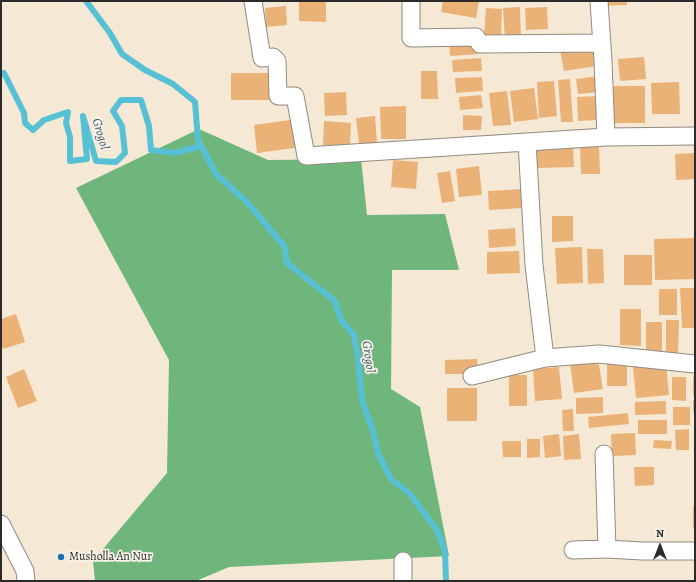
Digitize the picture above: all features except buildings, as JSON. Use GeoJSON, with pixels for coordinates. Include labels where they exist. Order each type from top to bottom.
{"type":"FeatureCollection","features":[{"type":"Feature","properties":{"kind":"street"},"geometry":{"type":"LineString","coordinates":[[253,1],[262,58],[273,57],[277,61],[278,96],[295,96],[306,156],[606,137],[695,136]]}},
{"type":"Feature","properties":{"kind":"street"},"geometry":{"type":"LineString","coordinates":[[411,1],[411,38],[476,36],[480,44],[602,43]]}},
{"type":"Feature","properties":{"kind":"street"},"geometry":{"type":"LineString","coordinates":[[600,1],[606,137]]}},
{"type":"Feature","properties":{"kind":"street"},"geometry":{"type":"LineString","coordinates":[[526,142],[534,265],[544,358]]}},
{"type":"Feature","properties":{"kind":"street"},"geometry":{"type":"LineString","coordinates":[[472,376],[544,358],[600,354],[695,364]]}},
{"type":"Feature","properties":{"kind":"street"},"geometry":{"type":"LineString","coordinates":[[604,454],[607,549]]}},
{"type":"Feature","properties":{"kind":"street"},"geometry":{"type":"LineString","coordinates":[[1,524],[24,571],[26,581]]}},
{"type":"Feature","properties":{"kind":"street"},"geometry":{"type":"LineString","coordinates":[[573,550],[607,549],[642,551],[695,551]]}},
{"type":"Feature","properties":{"kind":"street"},"geometry":{"type":"LineString","coordinates":[[403,561],[403,581]]}},
{"type":"Feature","properties":{"kind":"green space"},"geometry":{"type":"Polygon","coordinates":[[[199,129],[268,160],[361,159],[367,215],[445,214],[459,270],[392,270],[391,389],[420,407],[449,556],[229,567],[196,581],[95,581],[93,561],[167,473],[169,360],[76,188],[199,129]]]}},
{"type":"Feature","properties":{"kind":"waterway","name":"Grogol"},"geometry":{"type":"LineString","coordinates":[[86,1],[110,33],[122,54],[145,70],[173,84],[195,102],[198,140],[216,174],[247,202],[284,246],[287,263],[335,301],[341,320],[354,335],[358,356],[362,400],[373,431],[378,453],[391,479],[409,493],[437,530],[445,551],[446,581]]}},
{"type":"Feature","properties":{"kind":"waterway","name":"Grogol"},"geometry":{"type":"LineString","coordinates":[[1,73],[4,73],[24,113],[25,123],[33,130],[44,120],[68,112],[66,123],[70,137],[70,161],[87,159],[83,116],[96,161],[116,162],[125,153],[122,126],[113,111],[121,100],[141,100],[149,126],[151,150],[175,153],[201,146]]}},
{"type":"Feature","properties":{"kind":"place","name":"Musholla An Nur"},"geometry":{"type":"Point","coordinates":[61,557]}}]}
